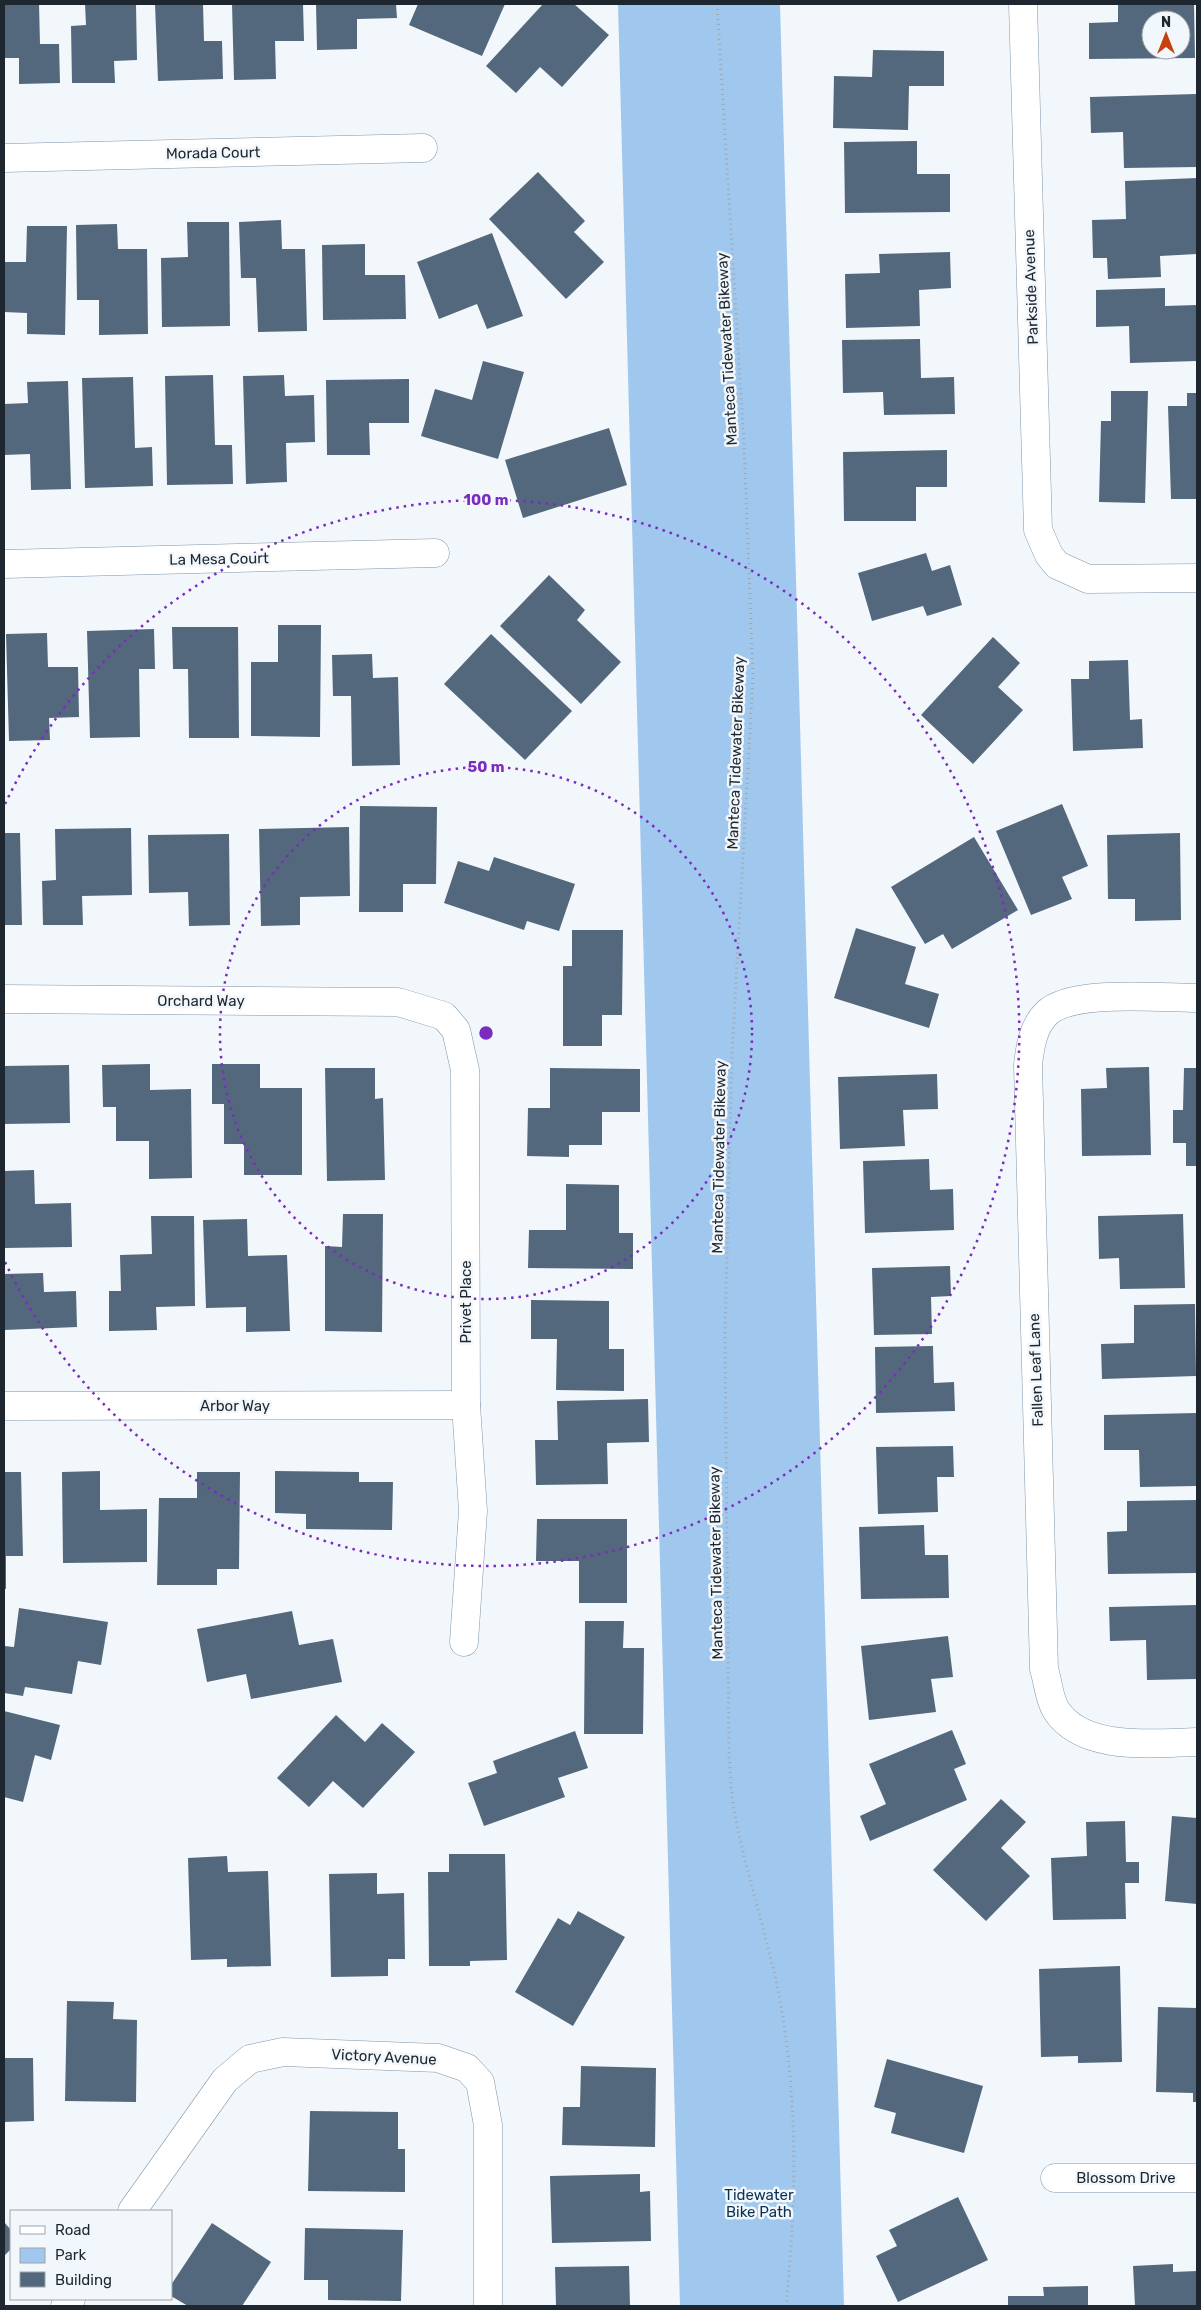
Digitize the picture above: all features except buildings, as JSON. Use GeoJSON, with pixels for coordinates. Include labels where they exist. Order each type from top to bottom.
{"type":"FeatureCollection","features":[{"type":"Feature","properties":{"kind":"street","name":"Parkside Avenue"},"geometry":{"type":"LineString","coordinates":[[1023,4],[1038,530],[1049,555],[1057,565],[1088,579],[1197,578]]}},
{"type":"Feature","properties":{"kind":"street","name":"Morada Court"},"geometry":{"type":"LineString","coordinates":[[4,158],[423,148]]}},
{"type":"Feature","properties":{"kind":"street","name":"La Mesa Court"},"geometry":{"type":"LineString","coordinates":[[4,564],[435,553]]}},
{"type":"Feature","properties":{"kind":"street","name":"Fallen Leaf Lane"},"geometry":{"type":"LineString","coordinates":[[1197,998],[1095,997],[1061,1004],[1047,1013],[1031,1040],[1028,1065],[1044,1669],[1055,1709],[1068,1726],[1085,1735],[1134,1744],[1197,1742]]}},
{"type":"Feature","properties":{"kind":"street","name":"Orchard Way"},"geometry":{"type":"LineString","coordinates":[[4,999],[398,1002]]}},
{"type":"Feature","properties":{"kind":"street","name":"Privet Place"},"geometry":{"type":"LineString","coordinates":[[398,1002],[444,1016],[456,1030],[465,1070],[466,1405],[472,1511],[464,1642]]}},
{"type":"Feature","properties":{"kind":"street","name":"Arbor Way"},"geometry":{"type":"LineString","coordinates":[[4,1406],[466,1405]]}},
{"type":"Feature","properties":{"kind":"street","name":"Victory Avenue"},"geometry":{"type":"LineString","coordinates":[[133,2210],[225,2080],[250,2059],[283,2052],[438,2058],[467,2068],[480,2082],[488,2125],[488,2306]]}},
{"type":"Feature","properties":{"kind":"street","name":"Blossom Drive"},"geometry":{"type":"LineString","coordinates":[[1055,2178],[1197,2178]]}},
{"type":"Feature","properties":{"kind":"path","name":"Manteca Tidewater Bikeway"},"geometry":{"type":"LineString","coordinates":[[718,4],[744,443],[753,678],[732,1054],[725,1335],[729,1756],[735,1814],[782,2010],[791,2078],[794,2168],[791,2254],[786,2306]]}},
{"type":"Feature","properties":{"kind":"green space","name":"Tidewater Bike Path"},"geometry":{"type":"Polygon","coordinates":[[[618,4],[780,4],[844,2306],[680,2306],[618,4]]]}}]}
